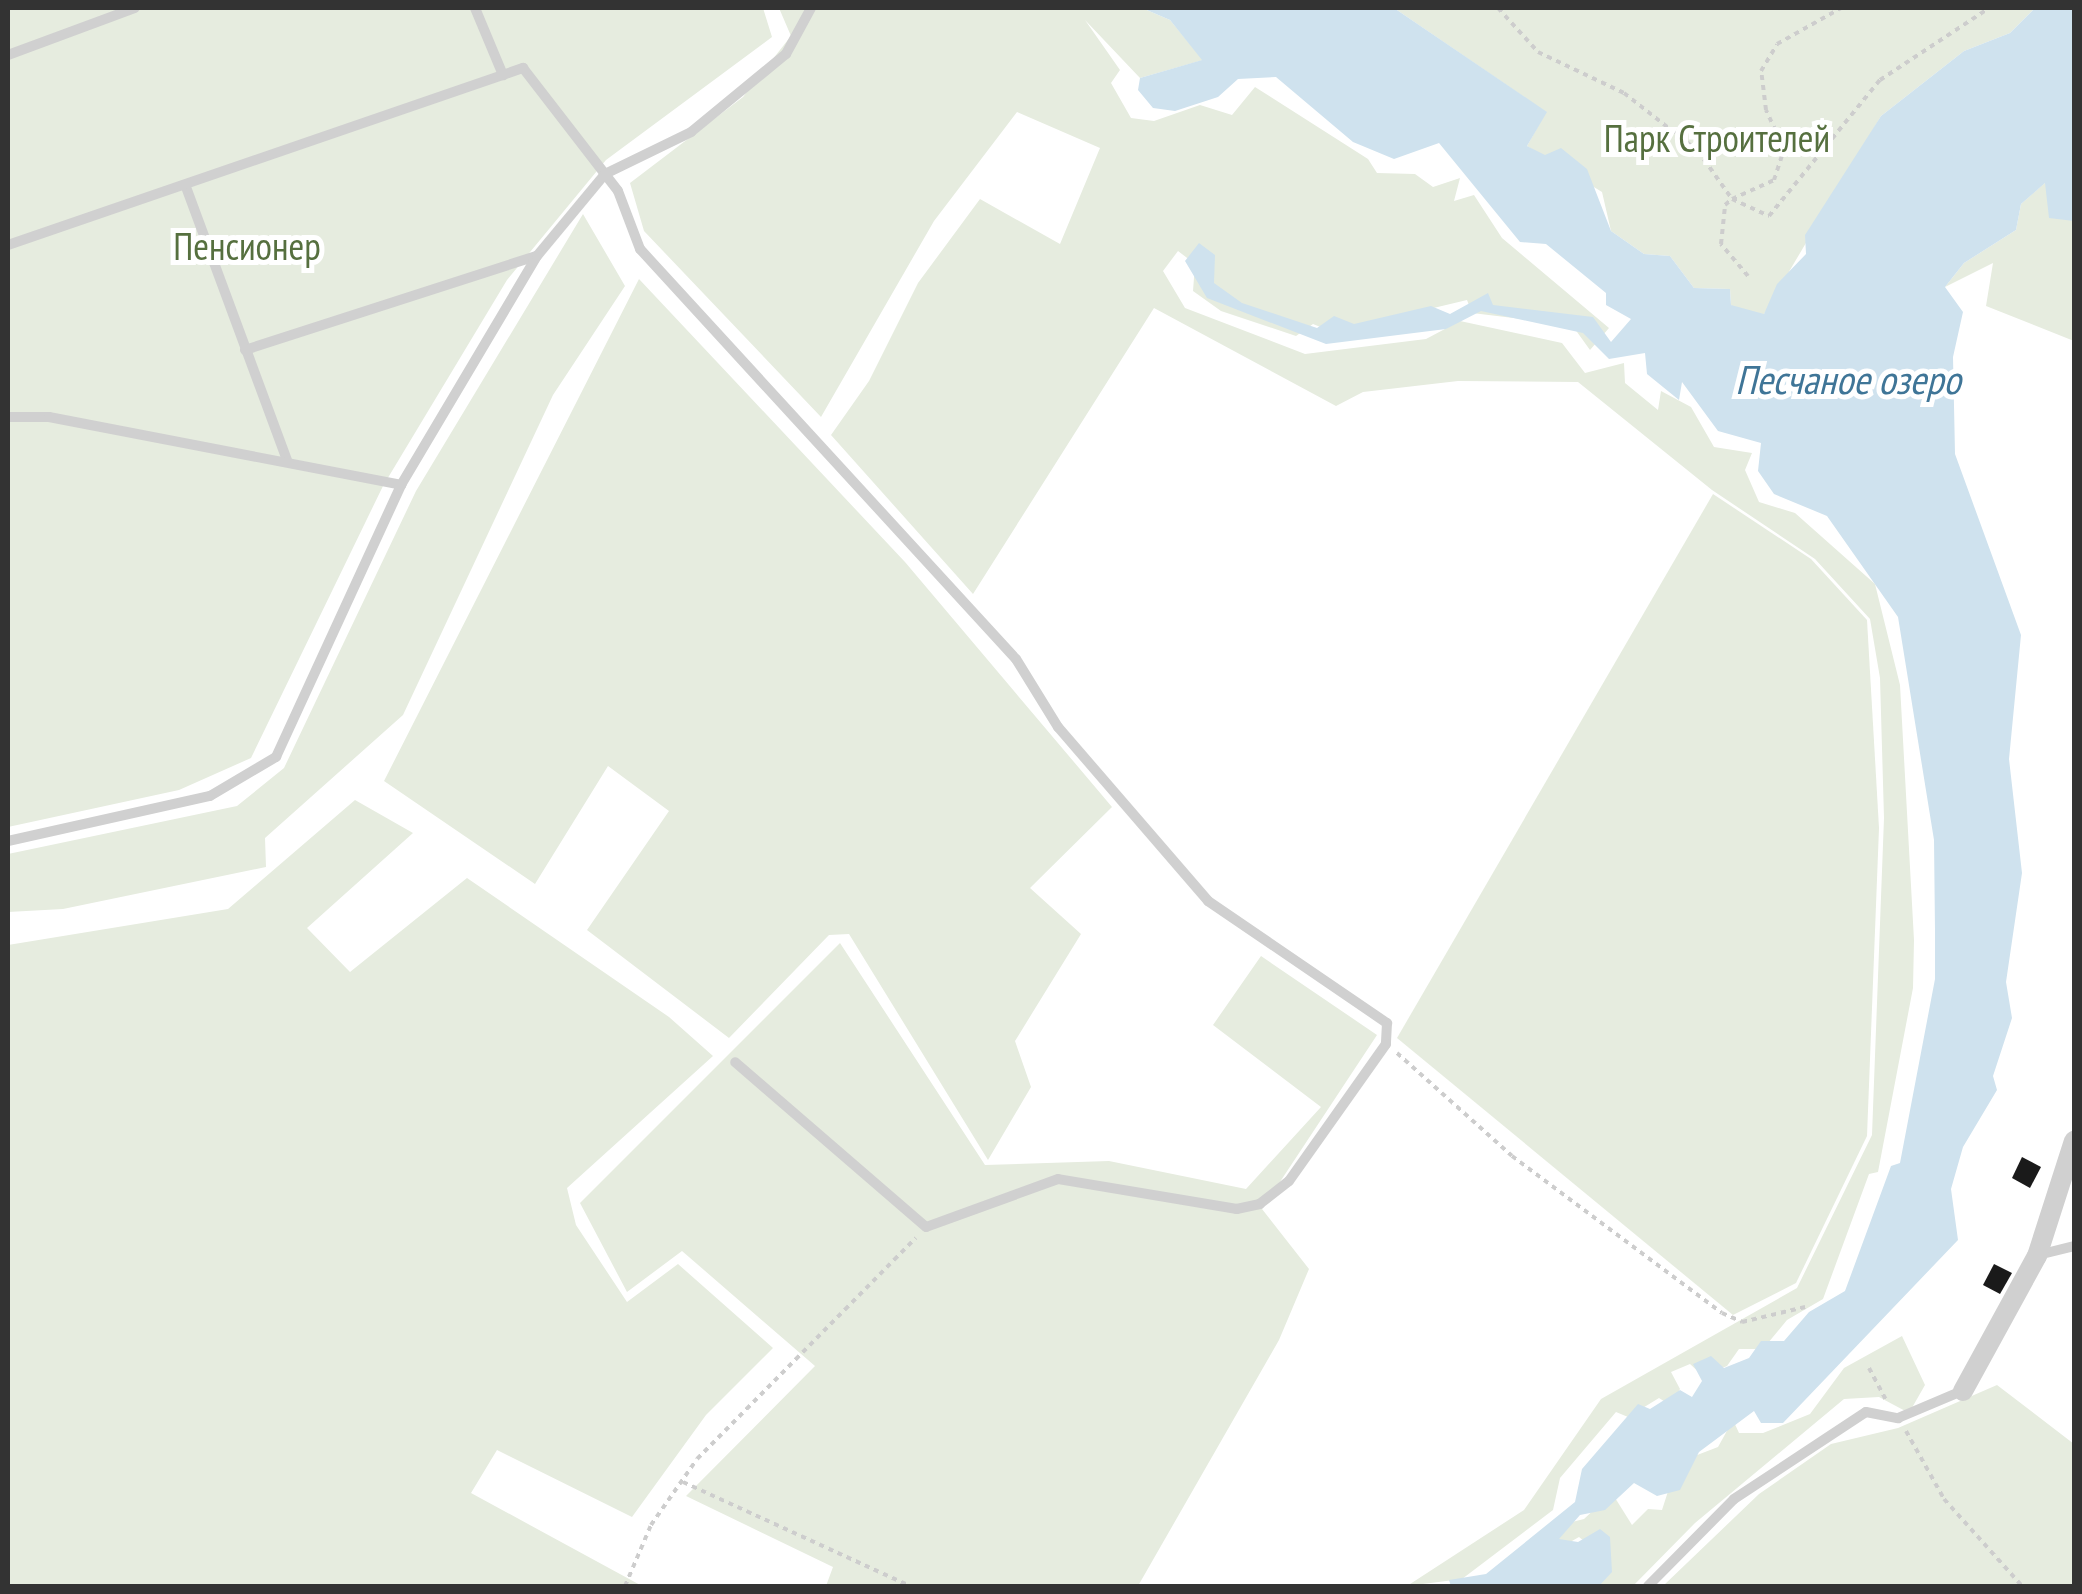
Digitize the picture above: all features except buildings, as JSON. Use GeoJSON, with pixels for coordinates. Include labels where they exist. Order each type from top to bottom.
{"type":"FeatureCollection","features":[{"type":"Feature","properties":{"kind":"street"},"geometry":{"type":"LineString","coordinates":[[1963,1391],[2037,1256],[2074,1141]]}},
{"type":"Feature","properties":{"kind":"lane"},"geometry":{"type":"LineString","coordinates":[[8,55],[106,12],[134,8]]}},
{"type":"Feature","properties":{"kind":"lane"},"geometry":{"type":"LineString","coordinates":[[475,8],[504,75]]}},
{"type":"Feature","properties":{"kind":"lane"},"geometry":{"type":"LineString","coordinates":[[8,841],[210,796],[276,757],[401,485],[536,256],[605,174],[704,121],[786,54],[812,8]]}},
{"type":"Feature","properties":{"kind":"lane"},"geometry":{"type":"LineString","coordinates":[[8,245],[186,187],[523,68],[605,174],[640,250],[1016,659],[1058,727],[1208,901],[1364,1002],[1387,1023],[1386,1044],[1289,1180],[1260,1204],[1216,1207],[1058,1179],[926,1227],[735,1062]]}},
{"type":"Feature","properties":{"kind":"lane"},"geometry":{"type":"LineString","coordinates":[[186,187],[287,460]]}},
{"type":"Feature","properties":{"kind":"lane"},"geometry":{"type":"LineString","coordinates":[[245,350],[536,256]]}},
{"type":"Feature","properties":{"kind":"lane"},"geometry":{"type":"LineString","coordinates":[[8,418],[49,417],[401,485]]}},
{"type":"Feature","properties":{"kind":"lane"},"geometry":{"type":"LineString","coordinates":[[2037,1256],[2074,1246]]}},
{"type":"Feature","properties":{"kind":"lane"},"geometry":{"type":"LineString","coordinates":[[1648,1586],[1734,1499],[1866,1412],[1898,1418],[1963,1391]]}},
{"type":"Feature","properties":{"kind":"path"},"geometry":{"type":"LineString","coordinates":[[1498,8],[1538,52],[1624,93],[1698,150],[1732,199],[1769,216],[1880,80],[1989,8]]}},
{"type":"Feature","properties":{"kind":"path"},"geometry":{"type":"LineString","coordinates":[[1732,199],[1774,180],[1784,148],[1766,110],[1761,71],[1777,44],[1841,8]]}},
{"type":"Feature","properties":{"kind":"path"},"geometry":{"type":"LineString","coordinates":[[1732,199],[1721,244],[1748,276]]}},
{"type":"Feature","properties":{"kind":"path"},"geometry":{"type":"LineString","coordinates":[[1386,1044],[1512,1156],[1722,1313],[1742,1322],[1806,1307]]}},
{"type":"Feature","properties":{"kind":"path"},"geometry":{"type":"LineString","coordinates":[[625,1586],[651,1525],[733,1417],[788,1373],[926,1227]]}},
{"type":"Feature","properties":{"kind":"path"},"geometry":{"type":"LineString","coordinates":[[1869,1368],[1944,1499],[2022,1586]]}},
{"type":"Feature","properties":{"kind":"path"},"geometry":{"type":"LineString","coordinates":[[683,1482],[910,1586]]}},
{"type":"Feature","properties":{"kind":"green space","name":"Пенсионер"},"geometry":{"type":"Polygon","coordinates":[[[8,8],[763,8],[772,37],[606,160],[507,280],[383,486],[251,758],[179,790],[8,827],[8,8]]]}},
{"type":"Feature","properties":{"kind":"green space"},"geometry":{"type":"Polygon","coordinates":[[[779,8],[1142,8],[1170,20],[1203,60],[1140,78],[1085,20],[1120,70],[1111,83],[1131,118],[1154,121],[1200,105],[1232,115],[1255,87],[1368,159],[1377,173],[1415,174],[1433,187],[1460,178],[1454,201],[1474,195],[1502,238],[1609,328],[1590,350],[1572,325],[1472,313],[1467,300],[1333,332],[1313,324],[1296,336],[1221,311],[1193,291],[1195,264],[1178,251],[1163,271],[1185,308],[1305,354],[1426,339],[1460,321],[1562,343],[1585,373],[1624,363],[1625,383],[1658,410],[1661,391],[1691,407],[1714,447],[1752,453],[1745,470],[1759,502],[1795,513],[1875,584],[1900,685],[1914,940],[1913,988],[1878,1172],[1869,1174],[1823,1299],[1787,1320],[1763,1349],[1739,1349],[1727,1366],[1703,1376],[1690,1364],[1671,1372],[1680,1389],[1670,1405],[1659,1398],[1628,1417],[1616,1412],[1560,1478],[1553,1510],[1462,1579],[1407,1586],[1524,1510],[1601,1399],[1797,1288],[1872,1135],[1884,818],[1880,678],[1870,619],[1815,559],[1712,490],[1578,382],[1458,381],[1363,392],[1336,406],[1154,308],[973,594],[831,435],[869,381],[918,283],[980,199],[1060,244],[1100,148],[1017,112],[934,221],[821,417],[644,231],[630,183],[743,97],[791,36],[779,8]]]}},
{"type":"Feature","properties":{"kind":"green space","name":"Парк Строителей"},"geometry":{"type":"Polygon","coordinates":[[[1394,8],[2035,8],[2010,33],[1964,51],[1881,116],[1764,314],[1742,313],[1731,305],[1730,289],[1694,288],[1670,256],[1644,254],[1611,231],[1602,192],[1527,146],[1546,112],[1394,8]]]}},
{"type":"Feature","properties":{"kind":"green space"},"geometry":{"type":"Polygon","coordinates":[[[2046,182],[2074,221],[2074,341],[1986,306],[1993,263],[1945,287],[1964,263],[2016,230],[2021,204],[2046,182]]]}},
{"type":"Feature","properties":{"kind":"green space"},"geometry":{"type":"Polygon","coordinates":[[[583,214],[625,286],[553,395],[403,715],[265,838],[266,867],[63,909],[8,912],[8,854],[237,806],[284,768],[416,491],[583,214]]]}},
{"type":"Feature","properties":{"kind":"green space"},"geometry":{"type":"Polygon","coordinates":[[[639,279],[905,562],[1112,807],[1030,888],[1081,934],[1015,1041],[1031,1087],[988,1160],[849,934],[829,935],[729,1038],[587,930],[669,811],[608,766],[535,884],[384,781],[639,279]]]}},
{"type":"Feature","properties":{"kind":"green space"},"geometry":{"type":"Polygon","coordinates":[[[1713,494],[1811,559],[1867,620],[1879,828],[1867,1136],[1796,1283],[1733,1315],[1397,1038],[1713,494]]]}},
{"type":"Feature","properties":{"kind":"green space"},"geometry":{"type":"Polygon","coordinates":[[[355,800],[413,833],[307,928],[350,972],[467,878],[669,1017],[713,1056],[567,1188],[576,1225],[627,1302],[678,1264],[773,1348],[706,1415],[632,1517],[497,1450],[471,1493],[642,1586],[8,1586],[8,945],[228,909],[355,800]]]}},
{"type":"Feature","properties":{"kind":"green space"},"geometry":{"type":"Polygon","coordinates":[[[840,943],[985,1165],[1109,1161],[1246,1189],[1321,1107],[1213,1025],[1261,956],[1377,1035],[1262,1209],[1309,1269],[1279,1340],[1138,1586],[826,1586],[833,1567],[686,1496],[815,1366],[682,1251],[627,1292],[580,1203],[840,943]]]}},
{"type":"Feature","properties":{"kind":"green space"},"geometry":{"type":"Polygon","coordinates":[[[1902,1336],[1925,1385],[1909,1413],[1879,1397],[1844,1399],[1695,1523],[1633,1586],[1587,1586],[1589,1545],[1579,1537],[1556,1550],[1560,1525],[1584,1519],[1612,1493],[1632,1525],[1648,1509],[1662,1510],[1672,1479],[1692,1457],[1718,1447],[1733,1420],[1739,1433],[1763,1433],[1810,1414],[1844,1368],[1902,1336]]]}},
{"type":"Feature","properties":{"kind":"green space"},"geometry":{"type":"Polygon","coordinates":[[[1997,1385],[2074,1444],[2074,1586],[1663,1586],[1759,1494],[1831,1444],[1898,1428],[1997,1385]]]}},
{"type":"Feature","properties":{"kind":"water","name":"Песчаное озеро"},"geometry":{"type":"Polygon","coordinates":[[[1142,8],[1394,8],[1547,112],[1527,146],[1545,155],[1561,148],[1587,169],[1611,231],[1644,254],[1670,256],[1694,288],[1730,289],[1731,305],[1764,314],[1777,284],[1806,254],[1805,235],[1881,116],[1964,51],[2010,33],[2035,8],[2074,8],[2074,221],[2049,218],[2045,183],[2021,204],[2016,230],[1964,263],[1945,287],[1963,312],[1953,357],[1955,454],[2021,635],[2009,759],[2022,873],[2006,982],[2012,1018],[1993,1076],[1997,1090],[1963,1147],[1951,1189],[1958,1240],[1783,1423],[1761,1423],[1754,1411],[1699,1452],[1680,1490],[1657,1496],[1634,1483],[1605,1510],[1580,1515],[1559,1539],[1578,1542],[1600,1529],[1610,1537],[1612,1572],[1599,1586],[1451,1586],[1449,1580],[1486,1574],[1575,1502],[1582,1469],[1638,1404],[1650,1409],[1680,1390],[1692,1397],[1702,1381],[1693,1364],[1711,1356],[1724,1368],[1749,1358],[1761,1341],[1784,1341],[1809,1312],[1845,1291],[1891,1166],[1900,1163],[1935,979],[1935,931],[1934,840],[1898,617],[1827,516],[1774,494],[1758,471],[1761,443],[1718,431],[1682,382],[1679,400],[1647,374],[1645,353],[1609,359],[1583,333],[1481,311],[1446,329],[1326,344],[1207,298],[1185,261],[1199,243],[1215,255],[1214,283],[1242,303],[1317,328],[1334,316],[1354,324],[1431,306],[1450,314],[1488,293],[1493,305],[1593,317],[1611,342],[1631,319],[1606,305],[1606,293],[1546,244],[1520,242],[1439,143],[1394,159],[1353,142],[1276,77],[1238,79],[1218,97],[1175,111],[1153,108],[1138,90],[1140,78],[1202,60],[1170,20],[1142,8]]]}}]}
